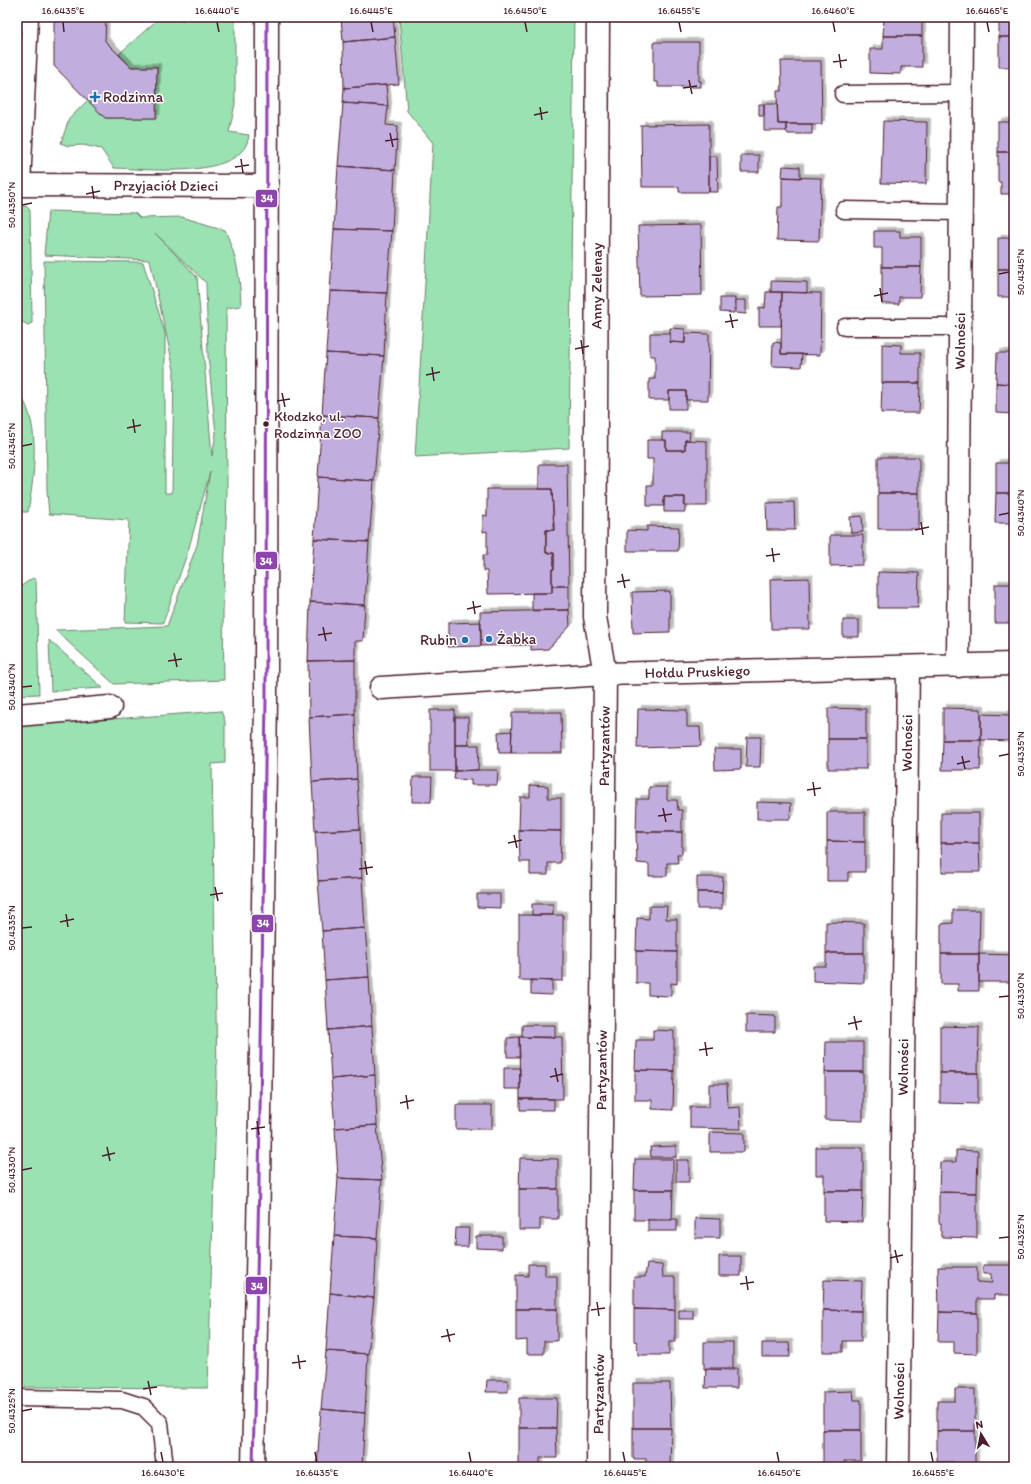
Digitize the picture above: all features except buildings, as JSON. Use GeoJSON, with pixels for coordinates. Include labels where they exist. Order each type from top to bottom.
{"type":"FeatureCollection","features":[{"type":"Feature","properties":{"kind":"street"},"geometry":{"type":"LineString","coordinates":[[253,1467],[266,699],[267,17]]}},
{"type":"Feature","properties":{"kind":"street","name":"Anny Zelenay"},"geometry":{"type":"LineString","coordinates":[[598,17],[596,616],[605,674]]}},
{"type":"Feature","properties":{"kind":"street","name":"Wolności"},"geometry":{"type":"LineString","coordinates":[[958,666],[962,17]]}},
{"type":"Feature","properties":{"kind":"street","name":"Przyjaciół Dzieci"},"geometry":{"type":"LineString","coordinates":[[20,185],[267,186]]}},
{"type":"Feature","properties":{"kind":"street","name":"Hołdu Pruskiego"},"geometry":{"type":"LineString","coordinates":[[381,688],[605,674],[1014,664]]}},
{"type":"Feature","properties":{"kind":"street","name":"Wolności"},"geometry":{"type":"LineString","coordinates":[[898,1467],[908,667]]}},
{"type":"Feature","properties":{"kind":"street","name":"Partyzantów"},"geometry":{"type":"LineString","coordinates":[[598,1467],[605,674]]}},
{"type":"Feature","properties":{"kind":"street"},"geometry":{"type":"LineString","coordinates":[[17,715],[110,707]]}},
{"type":"Feature","properties":{"kind":"lane"},"geometry":{"type":"LineString","coordinates":[[20,185],[30,17]]}},
{"type":"Feature","properties":{"kind":"lane"},"geometry":{"type":"LineString","coordinates":[[843,94],[962,93]]}},
{"type":"Feature","properties":{"kind":"lane"},"geometry":{"type":"LineString","coordinates":[[844,210],[961,212]]}},
{"type":"Feature","properties":{"kind":"lane"},"geometry":{"type":"LineString","coordinates":[[845,327],[960,327]]}},
{"type":"Feature","properties":{"kind":"lane"},"geometry":{"type":"LineString","coordinates":[[17,1398],[122,1400],[144,1407],[160,1423],[165,1467]]}},
{"type":"Feature","properties":{"kind":"green space"},"geometry":{"type":"Polygon","coordinates":[[[17,17],[23,17],[20,91],[17,90],[17,17]]]}},
{"type":"Feature","properties":{"kind":"green space"},"geometry":{"type":"Polygon","coordinates":[[[184,17],[235,17],[235,104],[229,132],[249,135],[243,150],[230,160],[213,166],[192,169],[148,170],[114,168],[101,149],[83,145],[68,146],[61,143],[69,119],[88,100],[105,118],[156,118],[157,67],[131,67],[119,54],[157,20],[184,20],[184,17]]]}},
{"type":"Feature","properties":{"kind":"green space"},"geometry":{"type":"Polygon","coordinates":[[[399,17],[574,17],[569,448],[415,457],[433,143],[407,111],[399,17]]]}},
{"type":"Feature","properties":{"kind":"green space"},"geometry":{"type":"Polygon","coordinates":[[[17,206],[26,206],[30,210],[32,323],[28,325],[17,319],[17,206]]]}},
{"type":"Feature","properties":{"kind":"green space"},"geometry":{"type":"Polygon","coordinates":[[[48,211],[135,213],[140,218],[182,217],[225,230],[237,267],[241,306],[226,308],[227,492],[223,612],[224,680],[114,684],[55,630],[167,626],[197,545],[210,472],[188,551],[163,623],[125,622],[129,520],[49,514],[47,492],[44,261],[143,262],[165,333],[165,493],[172,493],[174,370],[150,260],[44,255],[48,211]],[[155,233],[197,277],[212,456],[216,434],[208,356],[206,283],[155,233]]]}},
{"type":"Feature","properties":{"kind":"green space"},"geometry":{"type":"Polygon","coordinates":[[[17,396],[21,396],[27,408],[34,437],[34,468],[28,512],[17,512],[17,396]]]}},
{"type":"Feature","properties":{"kind":"green space"},"geometry":{"type":"Polygon","coordinates":[[[33,578],[36,580],[39,694],[17,695],[17,589],[33,578]]]}},
{"type":"Feature","properties":{"kind":"green space"},"geometry":{"type":"Polygon","coordinates":[[[49,640],[103,688],[51,691],[49,640]]]}},
{"type":"Feature","properties":{"kind":"green space"},"geometry":{"type":"Polygon","coordinates":[[[221,711],[225,721],[225,763],[212,764],[217,1074],[208,1388],[17,1387],[17,726],[221,711]]]}},
{"type":"Feature","properties":{"kind":"transit line","name":"34"},"geometry":{"type":"LineString","coordinates":[[253,1467],[266,699],[267,17]]}},
{"type":"Feature","properties":{"kind":"place","name":"Rodzinna"},"geometry":{"type":"Point","coordinates":[95,97]}},
{"type":"Feature","properties":{"kind":"place","name":"Kłodzko, ul. Rodzinna ZOO"},"geometry":{"type":"Point","coordinates":[266,424]}},
{"type":"Feature","properties":{"kind":"place","name":"Żabka"},"geometry":{"type":"Point","coordinates":[489,639]}},
{"type":"Feature","properties":{"kind":"place","name":"Rubin"},"geometry":{"type":"Point","coordinates":[465,640]}}]}
